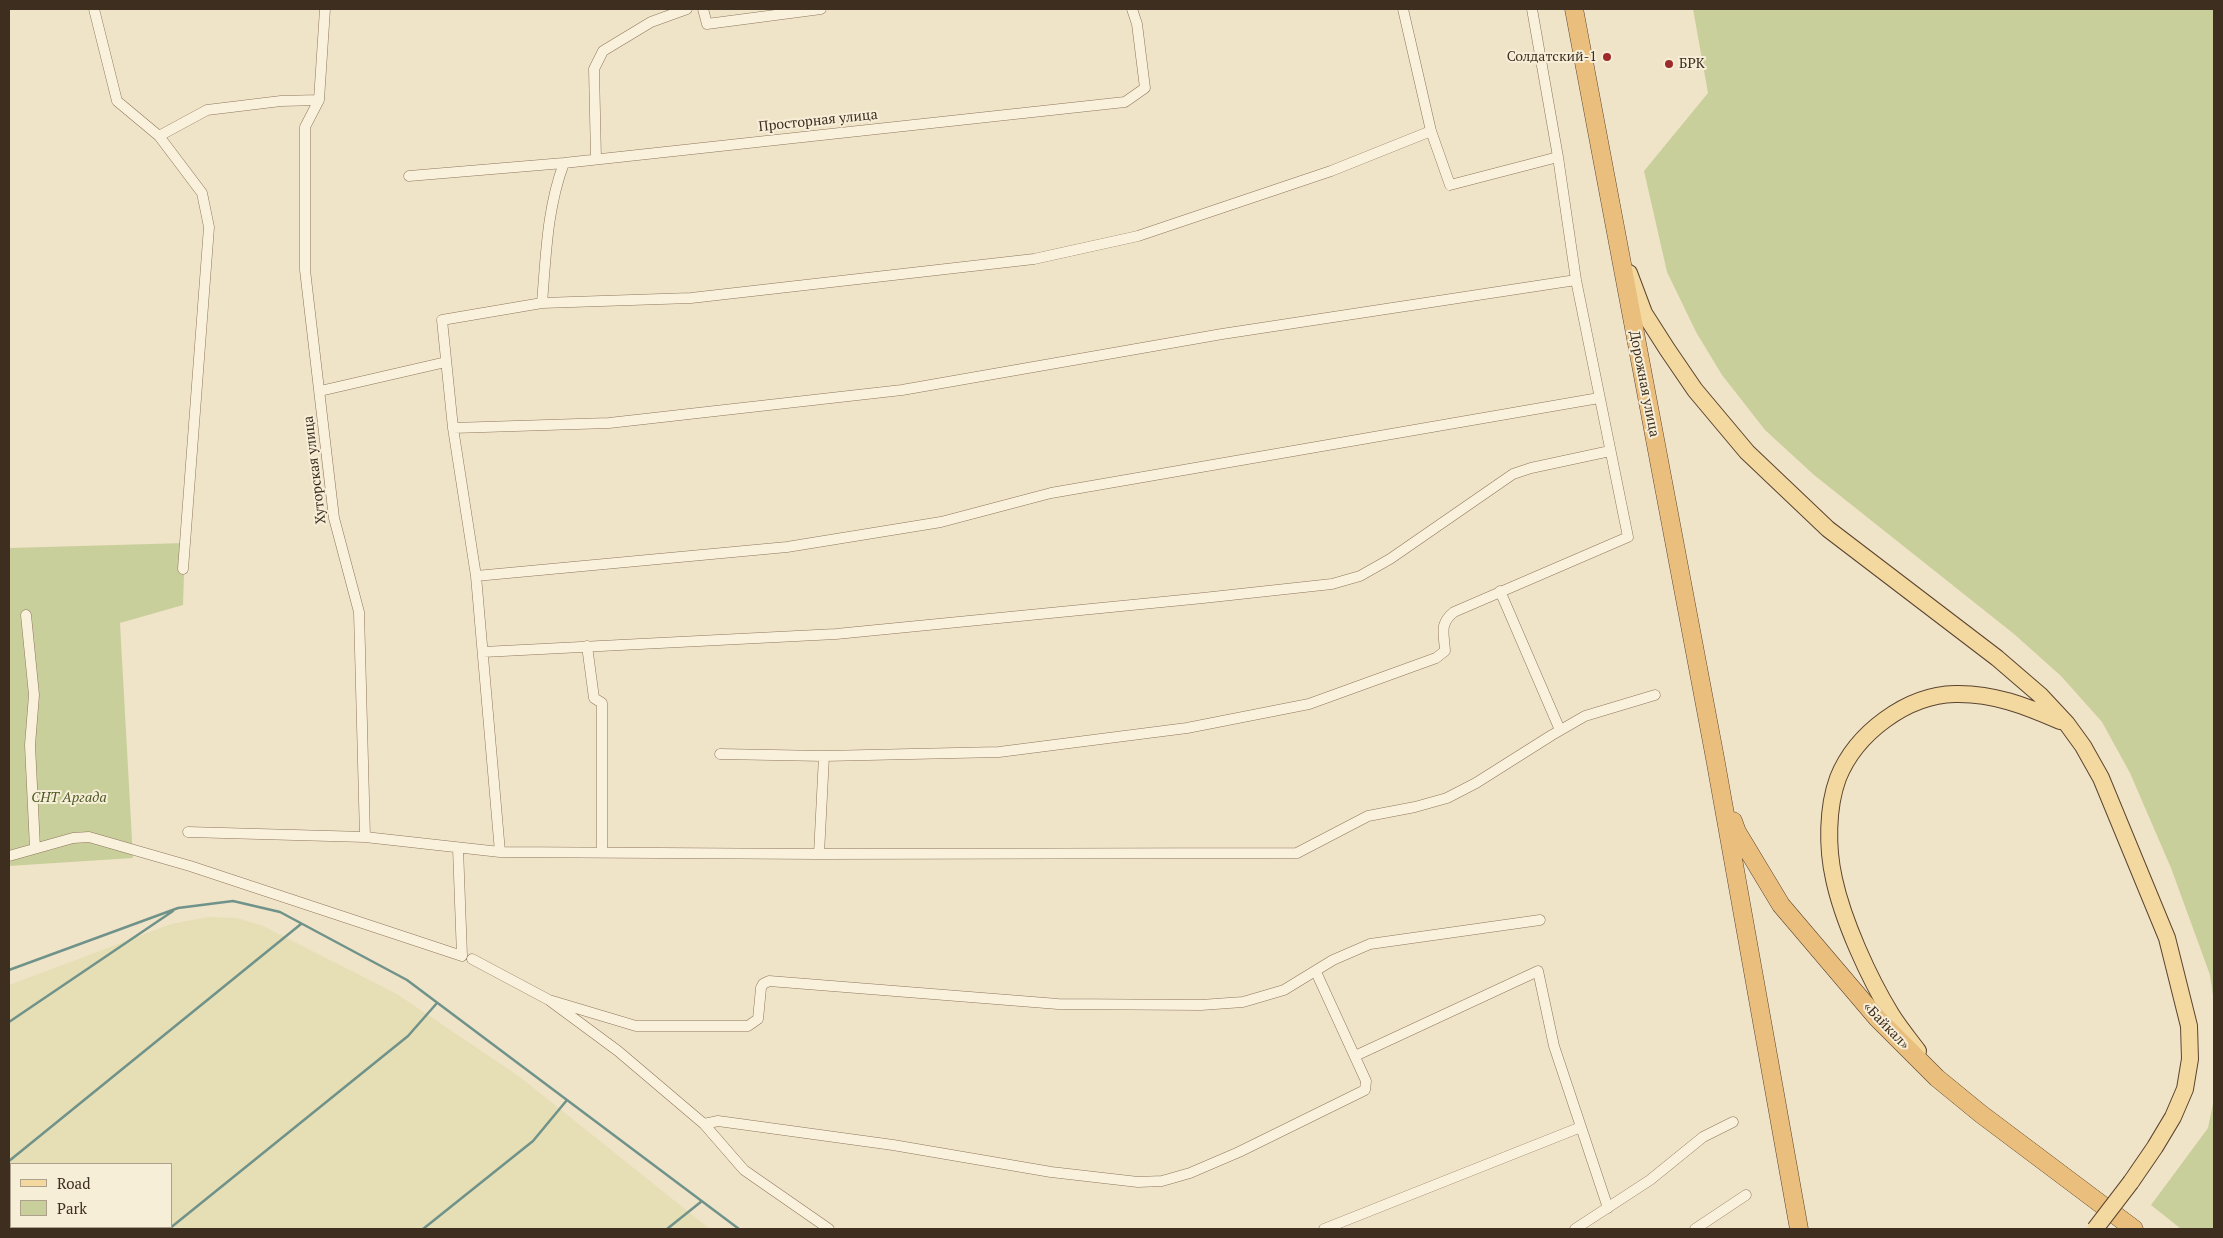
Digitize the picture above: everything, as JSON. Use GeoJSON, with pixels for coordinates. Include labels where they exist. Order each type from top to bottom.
{"type":"FeatureCollection","features":[{"type":"Feature","properties":{"kind":"highway","name":"Дорожная улица"},"geometry":{"type":"LineString","coordinates":[[1574,9],[1716,758]]}},
{"type":"Feature","properties":{"kind":"highway","name":"«Байкал»"},"geometry":{"type":"LineString","coordinates":[[1716,758],[1737,832],[1781,905],[1877,1018],[1937,1078],[1981,1114],[2134,1229]]}},
{"type":"Feature","properties":{"kind":"highway"},"geometry":{"type":"LineString","coordinates":[[1716,758],[1799,1229]]}},
{"type":"Feature","properties":{"kind":"main road"},"geometry":{"type":"LineString","coordinates":[[1610,206],[1631,279],[1644,313],[1695,390],[1748,452],[1828,529],[1997,658],[2040,695],[2067,724],[2083,746],[2101,778],[2146,883],[2167,938],[2189,1026],[2190,1058],[2185,1089],[2174,1117],[2156,1147],[2094,1229]]}},
{"type":"Feature","properties":{"kind":"main road"},"geometry":{"type":"LineString","coordinates":[[1937,1078],[1892,1015],[1863,957],[1843,911],[1834,879],[1830,846],[1831,812],[1838,778],[1854,751],[1880,723],[1914,703],[1932,697],[1954,694],[2005,699],[2067,724]]}},
{"type":"Feature","properties":{"kind":"street"},"geometry":{"type":"LineString","coordinates":[[94,9],[117,101],[159,136],[202,192],[209,227],[183,569]]}},
{"type":"Feature","properties":{"kind":"street"},"geometry":{"type":"LineString","coordinates":[[159,136],[207,110],[281,101],[319,100],[326,9]]}},
{"type":"Feature","properties":{"kind":"street"},"geometry":{"type":"LineString","coordinates":[[596,159],[594,70],[603,51],[651,22],[687,9]]}},
{"type":"Feature","properties":{"kind":"street"},"geometry":{"type":"LineString","coordinates":[[703,9],[707,24],[821,9]]}},
{"type":"Feature","properties":{"kind":"street","name":"Просторная улица"},"geometry":{"type":"LineString","coordinates":[[409,176],[564,163],[1125,102],[1146,88],[1137,24],[1132,9]]}},
{"type":"Feature","properties":{"kind":"street"},"geometry":{"type":"LineString","coordinates":[[1403,9],[1430,131],[1450,185],[1558,157]]}},
{"type":"Feature","properties":{"kind":"street"},"geometry":{"type":"LineString","coordinates":[[720,754],[824,756],[999,752],[1187,728],[1309,704],[1436,658],[1445,651],[1443,624],[1447,617],[1454,612],[1628,537],[1576,280],[1558,157],[1532,9]]}},
{"type":"Feature","properties":{"kind":"street","name":"Хуторская улица"},"geometry":{"type":"LineString","coordinates":[[319,100],[305,128],[305,270],[334,518],[360,612],[365,837]]}},
{"type":"Feature","properties":{"kind":"street"},"geometry":{"type":"LineString","coordinates":[[500,852],[476,576],[453,428],[442,320],[542,303],[690,298],[1034,259],[1138,236],[1331,171],[1430,131]]}},
{"type":"Feature","properties":{"kind":"street"},"geometry":{"type":"LineString","coordinates":[[542,303],[549,212],[556,184],[564,163]]}},
{"type":"Feature","properties":{"kind":"street"},"geometry":{"type":"LineString","coordinates":[[453,428],[609,423],[902,390],[1222,334],[1576,280]]}},
{"type":"Feature","properties":{"kind":"street"},"geometry":{"type":"LineString","coordinates":[[320,391],[446,362]]}},
{"type":"Feature","properties":{"kind":"street"},"geometry":{"type":"LineString","coordinates":[[476,576],[788,548],[941,522],[1051,493],[1599,398]]}},
{"type":"Feature","properties":{"kind":"street"},"geometry":{"type":"LineString","coordinates":[[483,652],[836,634],[1194,600],[1332,584],[1360,576],[1390,559],[1513,474],[1531,468],[1610,451]]}},
{"type":"Feature","properties":{"kind":"street"},"geometry":{"type":"LineString","coordinates":[[1500,591],[1560,730]]}},
{"type":"Feature","properties":{"kind":"street"},"geometry":{"type":"LineString","coordinates":[[26,615],[34,695],[30,745],[35,848]]}},
{"type":"Feature","properties":{"kind":"street"},"geometry":{"type":"LineString","coordinates":[[588,646],[594,698],[602,703],[602,852]]}},
{"type":"Feature","properties":{"kind":"street"},"geometry":{"type":"LineString","coordinates":[[188,832],[365,837],[500,852],[819,854],[1297,853],[1368,816],[1415,807],[1447,798],[1476,784],[1560,730],[1586,716],[1655,695]]}},
{"type":"Feature","properties":{"kind":"street"},"geometry":{"type":"LineString","coordinates":[[819,854],[824,756]]}},
{"type":"Feature","properties":{"kind":"street"},"geometry":{"type":"LineString","coordinates":[[9,856],[73,838],[90,837],[190,866],[462,956],[458,848]]}},
{"type":"Feature","properties":{"kind":"street"},"geometry":{"type":"LineString","coordinates":[[549,1000],[636,1026],[748,1026],[758,1019],[761,988],[763,984],[769,981],[1058,1004],[1201,1005],[1243,1002],[1284,990],[1333,960],[1370,944],[1540,920]]}},
{"type":"Feature","properties":{"kind":"street"},"geometry":{"type":"LineString","coordinates":[[472,959],[549,1000],[618,1050],[704,1124],[744,1170],[829,1229]]}},
{"type":"Feature","properties":{"kind":"street"},"geometry":{"type":"LineString","coordinates":[[1355,1056],[1538,971],[1554,1046],[1608,1208]]}},
{"type":"Feature","properties":{"kind":"street"},"geometry":{"type":"LineString","coordinates":[[704,1124],[718,1121],[893,1145],[1051,1172],[1138,1182],[1162,1181],[1190,1173],[1231,1155],[1365,1090],[1366,1082],[1316,972]]}},
{"type":"Feature","properties":{"kind":"street"},"geometry":{"type":"LineString","coordinates":[[1575,1229],[1650,1180],[1703,1138],[1733,1122]]}},
{"type":"Feature","properties":{"kind":"street"},"geometry":{"type":"LineString","coordinates":[[1324,1229],[1581,1127]]}},
{"type":"Feature","properties":{"kind":"street"},"geometry":{"type":"LineString","coordinates":[[1695,1229],[1746,1195]]}},
{"type":"Feature","properties":{"kind":"shaded area"},"geometry":{"type":"Polygon","coordinates":[[[208,917],[237,918],[263,926],[397,994],[520,1077],[710,1229],[9,1229],[9,985],[171,924],[208,917]]]}},
{"type":"Feature","properties":{"kind":"green space"},"geometry":{"type":"Polygon","coordinates":[[[1693,9],[2214,9],[2214,1003],[2210,975],[2171,868],[2130,773],[2102,722],[2061,676],[2014,634],[1814,475],[1765,430],[1722,375],[1696,332],[1667,272],[1644,171],[1708,93],[1693,9]]]}},
{"type":"Feature","properties":{"kind":"green space","name":"СНТ Аргада"},"geometry":{"type":"Polygon","coordinates":[[[185,543],[183,605],[120,623],[133,858],[9,866],[9,548],[185,543]]]}},
{"type":"Feature","properties":{"kind":"green space"},"geometry":{"type":"Polygon","coordinates":[[[2214,1099],[2214,1229],[2181,1229],[2151,1205],[2208,1128],[2214,1099]]]}},
{"type":"Feature","properties":{"kind":"waterway"},"geometry":{"type":"LineString","coordinates":[[9,970],[178,908],[233,901],[280,912],[407,980],[739,1229]]}},
{"type":"Feature","properties":{"kind":"waterway"},"geometry":{"type":"LineString","coordinates":[[9,1022],[173,911]]}},
{"type":"Feature","properties":{"kind":"waterway"},"geometry":{"type":"LineString","coordinates":[[9,1161],[301,924]]}},
{"type":"Feature","properties":{"kind":"waterway"},"geometry":{"type":"LineString","coordinates":[[172,1227],[408,1036],[437,1003]]}},
{"type":"Feature","properties":{"kind":"waterway"},"geometry":{"type":"LineString","coordinates":[[423,1229],[533,1141],[567,1100]]}},
{"type":"Feature","properties":{"kind":"waterway"},"geometry":{"type":"LineString","coordinates":[[667,1229],[702,1201]]}},
{"type":"Feature","properties":{"kind":"place","name":"Солдатский-1"},"geometry":{"type":"Point","coordinates":[1607,57]}},
{"type":"Feature","properties":{"kind":"place","name":"БРК"},"geometry":{"type":"Point","coordinates":[1669,64]}}]}
